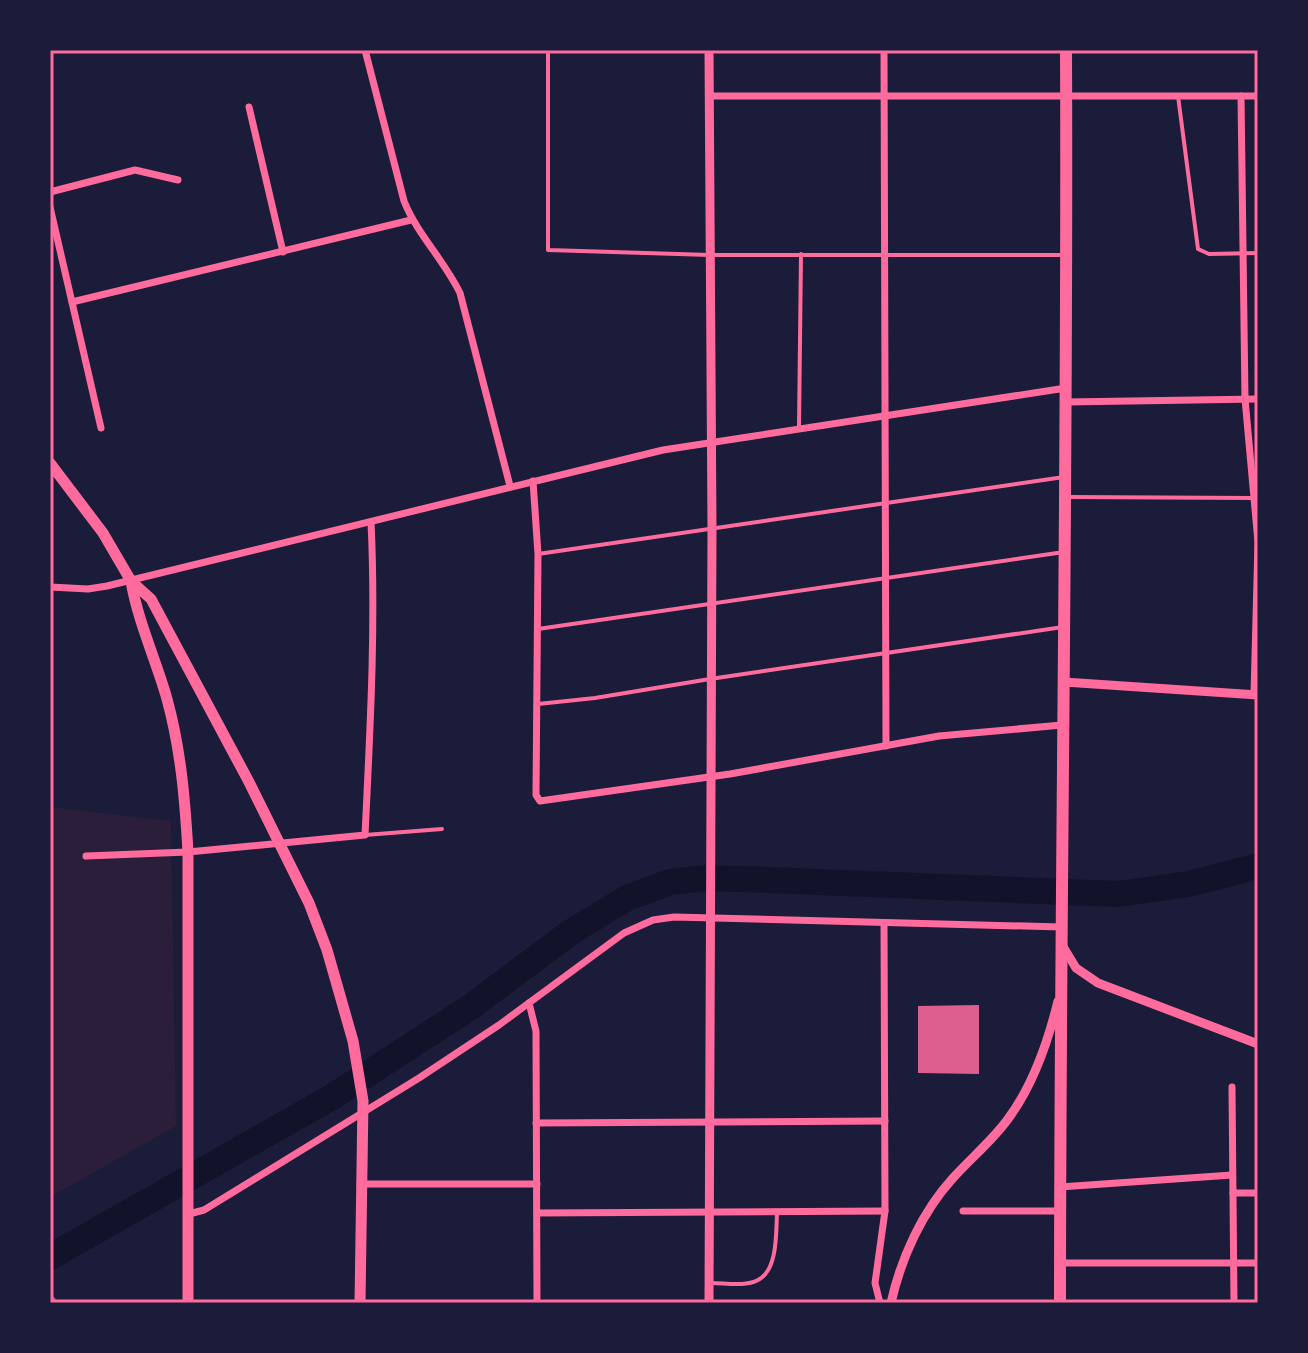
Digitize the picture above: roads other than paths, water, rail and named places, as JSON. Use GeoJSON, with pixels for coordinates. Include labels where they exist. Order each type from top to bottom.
{"type":"FeatureCollection","features":[{"type":"Feature","properties":{"kind":"main road"},"geometry":{"type":"LineString","coordinates":[[1060,1303],[1060,855],[1066,626],[1066,50]]}},
{"type":"Feature","properties":{"kind":"main road"},"geometry":{"type":"LineString","coordinates":[[50,463],[103,533],[131,581],[151,599],[320,928],[353,1041],[363,1101],[360,1303]]}},
{"type":"Feature","properties":{"kind":"main road"},"geometry":{"type":"LineString","coordinates":[[131,581],[176,735],[185,801],[188,852],[188,1303]]}},
{"type":"Feature","properties":{"kind":"street"},"geometry":{"type":"LineString","coordinates":[[365,50],[411,220],[444,263],[460,293],[510,486]]}},
{"type":"Feature","properties":{"kind":"street"},"geometry":{"type":"LineString","coordinates":[[709,50],[712,529],[709,1303]]}},
{"type":"Feature","properties":{"kind":"street"},"geometry":{"type":"LineString","coordinates":[[884,50],[886,746]]}},
{"type":"Feature","properties":{"kind":"street"},"geometry":{"type":"LineString","coordinates":[[709,96],[1258,96]]}},
{"type":"Feature","properties":{"kind":"street"},"geometry":{"type":"LineString","coordinates":[[1064,682],[1256,695],[1258,542],[1245,399],[1241,96]]}},
{"type":"Feature","properties":{"kind":"street"},"geometry":{"type":"LineString","coordinates":[[249,107],[283,252]]}},
{"type":"Feature","properties":{"kind":"street"},"geometry":{"type":"LineString","coordinates":[[50,192],[135,170],[178,180]]}},
{"type":"Feature","properties":{"kind":"street"},"geometry":{"type":"LineString","coordinates":[[50,207],[101,428]]}},
{"type":"Feature","properties":{"kind":"street"},"geometry":{"type":"LineString","coordinates":[[72,302],[411,220]]}},
{"type":"Feature","properties":{"kind":"street"},"geometry":{"type":"LineString","coordinates":[[50,587],[88,589],[131,581],[510,486],[711,441],[1066,388]]}},
{"type":"Feature","properties":{"kind":"street"},"geometry":{"type":"LineString","coordinates":[[1066,402],[1258,399]]}},
{"type":"Feature","properties":{"kind":"street"},"geometry":{"type":"LineString","coordinates":[[533,481],[538,554],[537,800],[709,776],[939,736],[1062,725]]}},
{"type":"Feature","properties":{"kind":"street"},"geometry":{"type":"LineString","coordinates":[[86,856],[188,852],[365,835],[374,582],[371,522]]}},
{"type":"Feature","properties":{"kind":"street"},"geometry":{"type":"LineString","coordinates":[[188,1210],[204,1210],[363,1114],[529,1003],[633,927],[663,917],[884,923],[1061,921]]}},
{"type":"Feature","properties":{"kind":"street"},"geometry":{"type":"LineString","coordinates":[[880,1303],[875,1283],[885,1211],[884,923]]}},
{"type":"Feature","properties":{"kind":"street"},"geometry":{"type":"LineString","coordinates":[[1061,943],[1076,968],[1098,983],[1258,1044]]}},
{"type":"Feature","properties":{"kind":"street"},"geometry":{"type":"LineString","coordinates":[[891,1303],[903,1263],[928,1211],[953,1178],[1002,1127],[1025,1092],[1047,1039],[1061,986]]}},
{"type":"Feature","properties":{"kind":"street"},"geometry":{"type":"LineString","coordinates":[[529,1003],[536,1031],[537,1303]]}},
{"type":"Feature","properties":{"kind":"street"},"geometry":{"type":"LineString","coordinates":[[1232,1087],[1234,1303]]}},
{"type":"Feature","properties":{"kind":"street"},"geometry":{"type":"LineString","coordinates":[[536,1123],[885,1121]]}},
{"type":"Feature","properties":{"kind":"street"},"geometry":{"type":"LineString","coordinates":[[1060,1187],[1232,1175]]}},
{"type":"Feature","properties":{"kind":"street"},"geometry":{"type":"LineString","coordinates":[[360,1184],[537,1184]]}},
{"type":"Feature","properties":{"kind":"street"},"geometry":{"type":"LineString","coordinates":[[1233,1193],[1258,1193]]}},
{"type":"Feature","properties":{"kind":"street"},"geometry":{"type":"LineString","coordinates":[[537,1213],[885,1211]]}},
{"type":"Feature","properties":{"kind":"street"},"geometry":{"type":"LineString","coordinates":[[963,1211],[1060,1211]]}},
{"type":"Feature","properties":{"kind":"street"},"geometry":{"type":"LineString","coordinates":[[1060,1263],[1258,1263]]}},
{"type":"Feature","properties":{"kind":"lane"},"geometry":{"type":"LineString","coordinates":[[548,50],[548,250],[710,255],[1066,255]]}},
{"type":"Feature","properties":{"kind":"lane"},"geometry":{"type":"LineString","coordinates":[[1178,96],[1195,240],[1200,251],[1209,254],[1258,253]]}},
{"type":"Feature","properties":{"kind":"lane"},"geometry":{"type":"LineString","coordinates":[[799,427],[801,254]]}},
{"type":"Feature","properties":{"kind":"lane"},"geometry":{"type":"LineString","coordinates":[[538,554],[1066,477]]}},
{"type":"Feature","properties":{"kind":"lane"},"geometry":{"type":"LineString","coordinates":[[1066,497],[1254,498]]}},
{"type":"Feature","properties":{"kind":"lane"},"geometry":{"type":"LineString","coordinates":[[538,629],[1066,552]]}},
{"type":"Feature","properties":{"kind":"lane"},"geometry":{"type":"LineString","coordinates":[[537,704],[595,698],[1066,626]]}},
{"type":"Feature","properties":{"kind":"lane"},"geometry":{"type":"LineString","coordinates":[[365,835],[442,829]]}},
{"type":"Feature","properties":{"kind":"lane"},"geometry":{"type":"LineString","coordinates":[[709,1283],[748,1283],[763,1277],[770,1265],[777,1210]]}},
{"type":"Feature","properties":{"kind":"waterway"},"geometry":{"type":"LineString","coordinates":[[50,1257],[332,1097],[472,1006],[571,932],[627,898],[670,882],[706,878],[744,879],[1118,894],[1189,884],[1258,866]]}},
{"type":"Feature","properties":{"kind":"railway"},"geometry":{"type":"LineString","coordinates":[[50,1296],[57,1303]]}}]}
